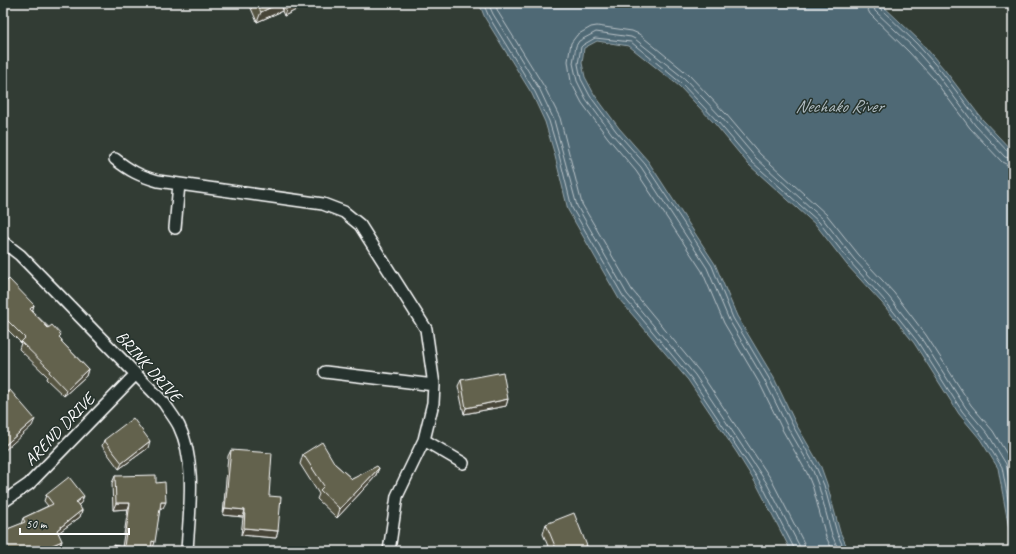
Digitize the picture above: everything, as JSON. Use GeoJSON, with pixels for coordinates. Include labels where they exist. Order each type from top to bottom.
{"type":"FeatureCollection","features":[{"type":"Feature","properties":{"kind":"street"},"geometry":{"type":"LineString","coordinates":[[115,159],[128,170],[143,177],[179,184],[323,204],[344,212],[360,225],[426,329],[434,385],[433,403],[424,440],[397,496],[389,551]]}},
{"type":"Feature","properties":{"kind":"street"},"geometry":{"type":"LineString","coordinates":[[175,228],[179,184]]}},
{"type":"Feature","properties":{"kind":"street","name":"BRINK DRIVE"},"geometry":{"type":"LineString","coordinates":[[3,242],[20,255],[135,375],[164,403],[179,426],[189,457],[191,491],[187,551]]}},
{"type":"Feature","properties":{"kind":"street"},"geometry":{"type":"LineString","coordinates":[[325,372],[434,385]]}},
{"type":"Feature","properties":{"kind":"street","name":"AREND DRIVE"},"geometry":{"type":"LineString","coordinates":[[3,502],[29,484],[135,375]]}},
{"type":"Feature","properties":{"kind":"street"},"geometry":{"type":"LineString","coordinates":[[424,440],[463,463]]}},
{"type":"Feature","properties":{"kind":"water","name":"Nechako River"},"geometry":{"type":"Polygon","coordinates":[[[479,3],[880,3],[920,41],[944,69],[982,119],[1013,152],[1013,551],[998,468],[980,439],[959,414],[914,343],[882,303],[847,265],[816,225],[749,165],[715,124],[679,86],[629,46],[597,41],[584,48],[582,63],[585,77],[594,94],[619,128],[648,161],[715,264],[737,316],[774,378],[796,424],[821,467],[840,532],[849,551],[791,551],[758,487],[737,453],[688,380],[619,299],[568,210],[545,122],[532,94],[485,18],[479,3]]]}},
{"type":"Feature","properties":{"kind":"building"},"geometry":{"type":"Polygon","coordinates":[[[256,3],[280,3],[261,12],[256,3]]]}},
{"type":"Feature","properties":{"kind":"building"},"geometry":{"type":"Polygon","coordinates":[[[286,3],[294,3],[287,6],[286,3]]]}},
{"type":"Feature","properties":{"kind":"building"},"geometry":{"type":"Polygon","coordinates":[[[9,279],[34,305],[30,309],[48,328],[52,325],[61,335],[59,337],[62,340],[61,341],[88,369],[66,390],[49,372],[50,370],[21,342],[25,338],[3,316],[3,285],[9,279]]]}},
{"type":"Feature","properties":{"kind":"building"},"geometry":{"type":"Polygon","coordinates":[[[503,372],[508,399],[466,408],[461,380],[503,372]]]}},
{"type":"Feature","properties":{"kind":"building"},"geometry":{"type":"Polygon","coordinates":[[[10,390],[35,419],[3,447],[3,395],[10,390]]]}},
{"type":"Feature","properties":{"kind":"building"},"geometry":{"type":"Polygon","coordinates":[[[133,418],[150,441],[122,463],[104,440],[133,418]]]}},
{"type":"Feature","properties":{"kind":"building"},"geometry":{"type":"Polygon","coordinates":[[[322,442],[335,464],[352,479],[377,466],[379,468],[340,509],[320,490],[324,486],[303,454],[322,442]]]}},
{"type":"Feature","properties":{"kind":"building"},"geometry":{"type":"Polygon","coordinates":[[[231,450],[272,453],[269,496],[281,497],[278,531],[244,528],[245,510],[225,508],[231,450]]]}},
{"type":"Feature","properties":{"kind":"building"},"geometry":{"type":"Polygon","coordinates":[[[156,475],[156,483],[165,482],[166,502],[161,502],[155,542],[152,541],[151,551],[111,551],[112,545],[124,547],[130,503],[116,503],[115,476],[156,475]]]}},
{"type":"Feature","properties":{"kind":"building"},"geometry":{"type":"Polygon","coordinates":[[[69,477],[84,496],[76,502],[82,510],[57,530],[62,541],[39,551],[3,551],[3,536],[7,535],[5,530],[25,522],[23,518],[53,504],[46,495],[69,477]]]}},
{"type":"Feature","properties":{"kind":"building"},"geometry":{"type":"Polygon","coordinates":[[[574,513],[587,546],[575,551],[557,551],[546,524],[574,513]]]}}]}
